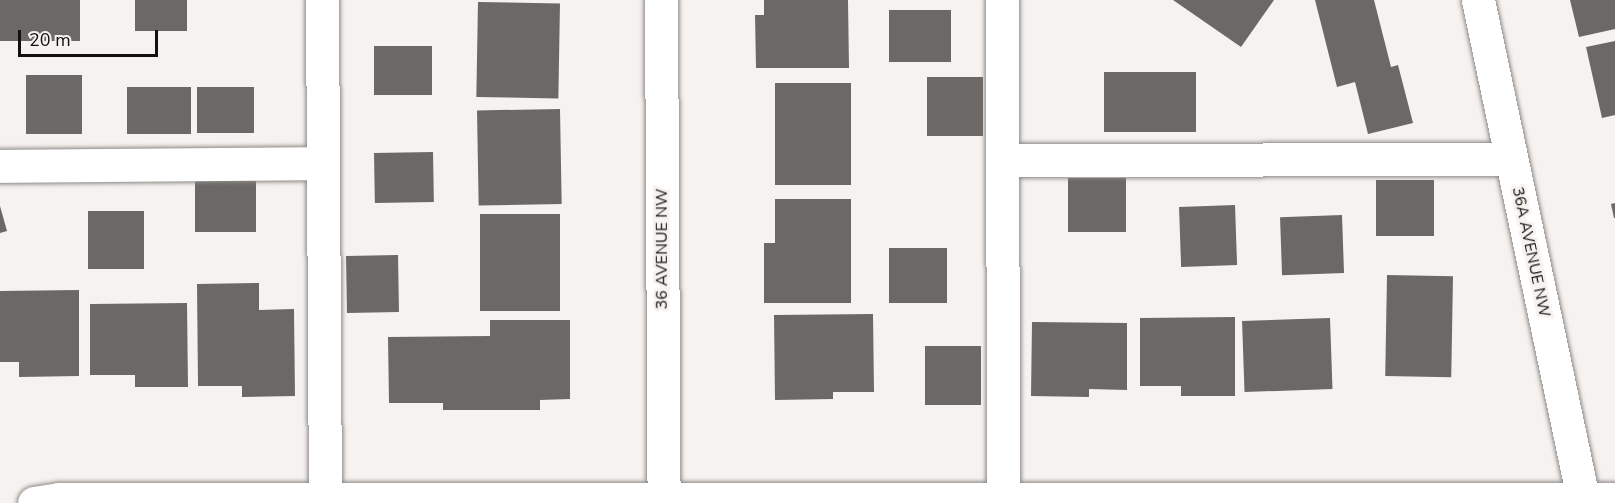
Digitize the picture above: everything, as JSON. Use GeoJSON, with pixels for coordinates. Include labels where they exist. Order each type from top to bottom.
{"type":"FeatureCollection","features":[{"type":"Feature","properties":{"kind":"street"},"geometry":{"type":"LineString","coordinates":[[322,0],[321,163],[325,502]]}},
{"type":"Feature","properties":{"kind":"street","name":"36 AVENUE NW"},"geometry":{"type":"LineString","coordinates":[[661,0],[664,499]]}},
{"type":"Feature","properties":{"kind":"street"},"geometry":{"type":"LineString","coordinates":[[1002,0],[1003,501]]}},
{"type":"Feature","properties":{"kind":"street","name":"36A AVENUE NW"},"geometry":{"type":"LineString","coordinates":[[1478,0],[1511,159],[1594,500]]}},
{"type":"Feature","properties":{"kind":"street"},"geometry":{"type":"LineString","coordinates":[[1003,160],[1511,159]]}},
{"type":"Feature","properties":{"kind":"street"},"geometry":{"type":"LineString","coordinates":[[0,166],[321,163]]}},
{"type":"Feature","properties":{"kind":"street"},"geometry":{"type":"LineString","coordinates":[[34,503],[59,499],[325,502],[664,499],[1594,500]]}},
{"type":"Feature","properties":{"kind":"building"},"geometry":{"type":"Polygon","coordinates":[[[0,0],[80,0],[80,41],[0,41],[0,0]]]}},
{"type":"Feature","properties":{"kind":"building"},"geometry":{"type":"Polygon","coordinates":[[[135,0],[187,0],[187,31],[135,31],[135,0]]]}},
{"type":"Feature","properties":{"kind":"building"},"geometry":{"type":"Polygon","coordinates":[[[764,0],[848,0],[849,68],[756,68],[755,15],[764,15],[764,0]]]}},
{"type":"Feature","properties":{"kind":"building"},"geometry":{"type":"Polygon","coordinates":[[[1173,0],[1274,0],[1241,47],[1173,0]]]}},
{"type":"Feature","properties":{"kind":"building"},"geometry":{"type":"Polygon","coordinates":[[[1315,0],[1374,0],[1391,67],[1398,65],[1413,123],[1368,134],[1355,82],[1337,87],[1315,0]]]}},
{"type":"Feature","properties":{"kind":"building"},"geometry":{"type":"Polygon","coordinates":[[[1570,0],[1615,0],[1615,29],[1579,37],[1570,0]]]}},
{"type":"Feature","properties":{"kind":"building"},"geometry":{"type":"Polygon","coordinates":[[[478,2],[560,3],[558,98],[476,97],[478,2]]]}},
{"type":"Feature","properties":{"kind":"building"},"geometry":{"type":"Polygon","coordinates":[[[889,10],[951,10],[951,62],[889,62],[889,10]]]}},
{"type":"Feature","properties":{"kind":"building"},"geometry":{"type":"Polygon","coordinates":[[[1615,41],[1615,115],[1602,118],[1586,47],[1615,41]]]}},
{"type":"Feature","properties":{"kind":"building"},"geometry":{"type":"Polygon","coordinates":[[[374,46],[432,46],[432,95],[374,95],[374,46]]]}},
{"type":"Feature","properties":{"kind":"building"},"geometry":{"type":"Polygon","coordinates":[[[1104,72],[1196,72],[1196,132],[1104,132],[1104,72]]]}},
{"type":"Feature","properties":{"kind":"building"},"geometry":{"type":"Polygon","coordinates":[[[26,75],[82,75],[82,134],[26,134],[26,75]]]}},
{"type":"Feature","properties":{"kind":"building"},"geometry":{"type":"Polygon","coordinates":[[[927,77],[983,77],[983,136],[927,136],[927,77]]]}},
{"type":"Feature","properties":{"kind":"building"},"geometry":{"type":"Polygon","coordinates":[[[775,83],[851,83],[851,185],[775,185],[775,83]]]}},
{"type":"Feature","properties":{"kind":"building"},"geometry":{"type":"Polygon","coordinates":[[[127,87],[191,87],[191,134],[127,134],[127,87]]]}},
{"type":"Feature","properties":{"kind":"building"},"geometry":{"type":"Polygon","coordinates":[[[197,87],[254,87],[254,133],[197,133],[197,87]]]}},
{"type":"Feature","properties":{"kind":"building"},"geometry":{"type":"Polygon","coordinates":[[[560,109],[562,204],[479,205],[477,110],[560,109]]]}},
{"type":"Feature","properties":{"kind":"building"},"geometry":{"type":"Polygon","coordinates":[[[433,152],[434,202],[375,203],[374,153],[433,152]]]}},
{"type":"Feature","properties":{"kind":"building"},"geometry":{"type":"Polygon","coordinates":[[[195,178],[256,178],[256,232],[195,232],[195,178]]]}},
{"type":"Feature","properties":{"kind":"building"},"geometry":{"type":"Polygon","coordinates":[[[1068,178],[1126,178],[1126,232],[1068,232],[1068,178]]]}},
{"type":"Feature","properties":{"kind":"building"},"geometry":{"type":"Polygon","coordinates":[[[1376,180],[1434,180],[1434,236],[1376,236],[1376,180]]]}},
{"type":"Feature","properties":{"kind":"building"},"geometry":{"type":"Polygon","coordinates":[[[775,199],[851,199],[851,303],[764,303],[764,243],[775,243],[775,199]]]}},
{"type":"Feature","properties":{"kind":"building"},"geometry":{"type":"Polygon","coordinates":[[[1615,203],[1615,218],[1614,218],[1611,204],[1615,203]]]}},
{"type":"Feature","properties":{"kind":"building"},"geometry":{"type":"Polygon","coordinates":[[[1235,205],[1237,265],[1181,267],[1179,207],[1235,205]]]}},
{"type":"Feature","properties":{"kind":"building"},"geometry":{"type":"Polygon","coordinates":[[[0,206],[7,231],[0,233],[0,206]]]}},
{"type":"Feature","properties":{"kind":"building"},"geometry":{"type":"Polygon","coordinates":[[[88,211],[144,211],[144,269],[88,269],[88,211]]]}},
{"type":"Feature","properties":{"kind":"building"},"geometry":{"type":"Polygon","coordinates":[[[480,214],[560,214],[560,311],[480,311],[480,214]]]}},
{"type":"Feature","properties":{"kind":"building"},"geometry":{"type":"Polygon","coordinates":[[[1342,215],[1344,273],[1282,275],[1280,217],[1342,215]]]}},
{"type":"Feature","properties":{"kind":"building"},"geometry":{"type":"Polygon","coordinates":[[[889,248],[947,248],[947,303],[889,303],[889,248]]]}},
{"type":"Feature","properties":{"kind":"building"},"geometry":{"type":"Polygon","coordinates":[[[398,255],[399,312],[347,313],[346,256],[398,255]]]}},
{"type":"Feature","properties":{"kind":"building"},"geometry":{"type":"Polygon","coordinates":[[[1387,275],[1453,276],[1451,377],[1385,376],[1387,275]]]}},
{"type":"Feature","properties":{"kind":"building"},"geometry":{"type":"Polygon","coordinates":[[[259,283],[259,310],[294,309],[295,396],[242,397],[242,386],[198,386],[197,284],[259,283]]]}},
{"type":"Feature","properties":{"kind":"building"},"geometry":{"type":"Polygon","coordinates":[[[79,290],[79,376],[19,377],[19,362],[0,362],[0,291],[79,290]]]}},
{"type":"Feature","properties":{"kind":"building"},"geometry":{"type":"Polygon","coordinates":[[[187,303],[188,387],[135,387],[135,375],[90,375],[90,304],[187,303]]]}},
{"type":"Feature","properties":{"kind":"building"},"geometry":{"type":"Polygon","coordinates":[[[873,314],[874,392],[833,392],[833,399],[775,400],[774,315],[873,314]]]}},
{"type":"Feature","properties":{"kind":"building"},"geometry":{"type":"Polygon","coordinates":[[[1235,317],[1235,396],[1181,396],[1181,386],[1140,386],[1140,318],[1235,317]]]}},
{"type":"Feature","properties":{"kind":"building"},"geometry":{"type":"Polygon","coordinates":[[[1330,318],[1332,389],[1245,392],[1242,321],[1330,318]]]}},
{"type":"Feature","properties":{"kind":"building"},"geometry":{"type":"Polygon","coordinates":[[[490,320],[570,320],[570,399],[540,400],[540,410],[443,410],[443,403],[389,403],[388,337],[490,336],[490,320]]]}},
{"type":"Feature","properties":{"kind":"building"},"geometry":{"type":"Polygon","coordinates":[[[1032,322],[1127,323],[1127,390],[1089,389],[1089,397],[1031,396],[1032,322]]]}},
{"type":"Feature","properties":{"kind":"building"},"geometry":{"type":"Polygon","coordinates":[[[925,346],[981,346],[981,405],[925,405],[925,346]]]}}]}
